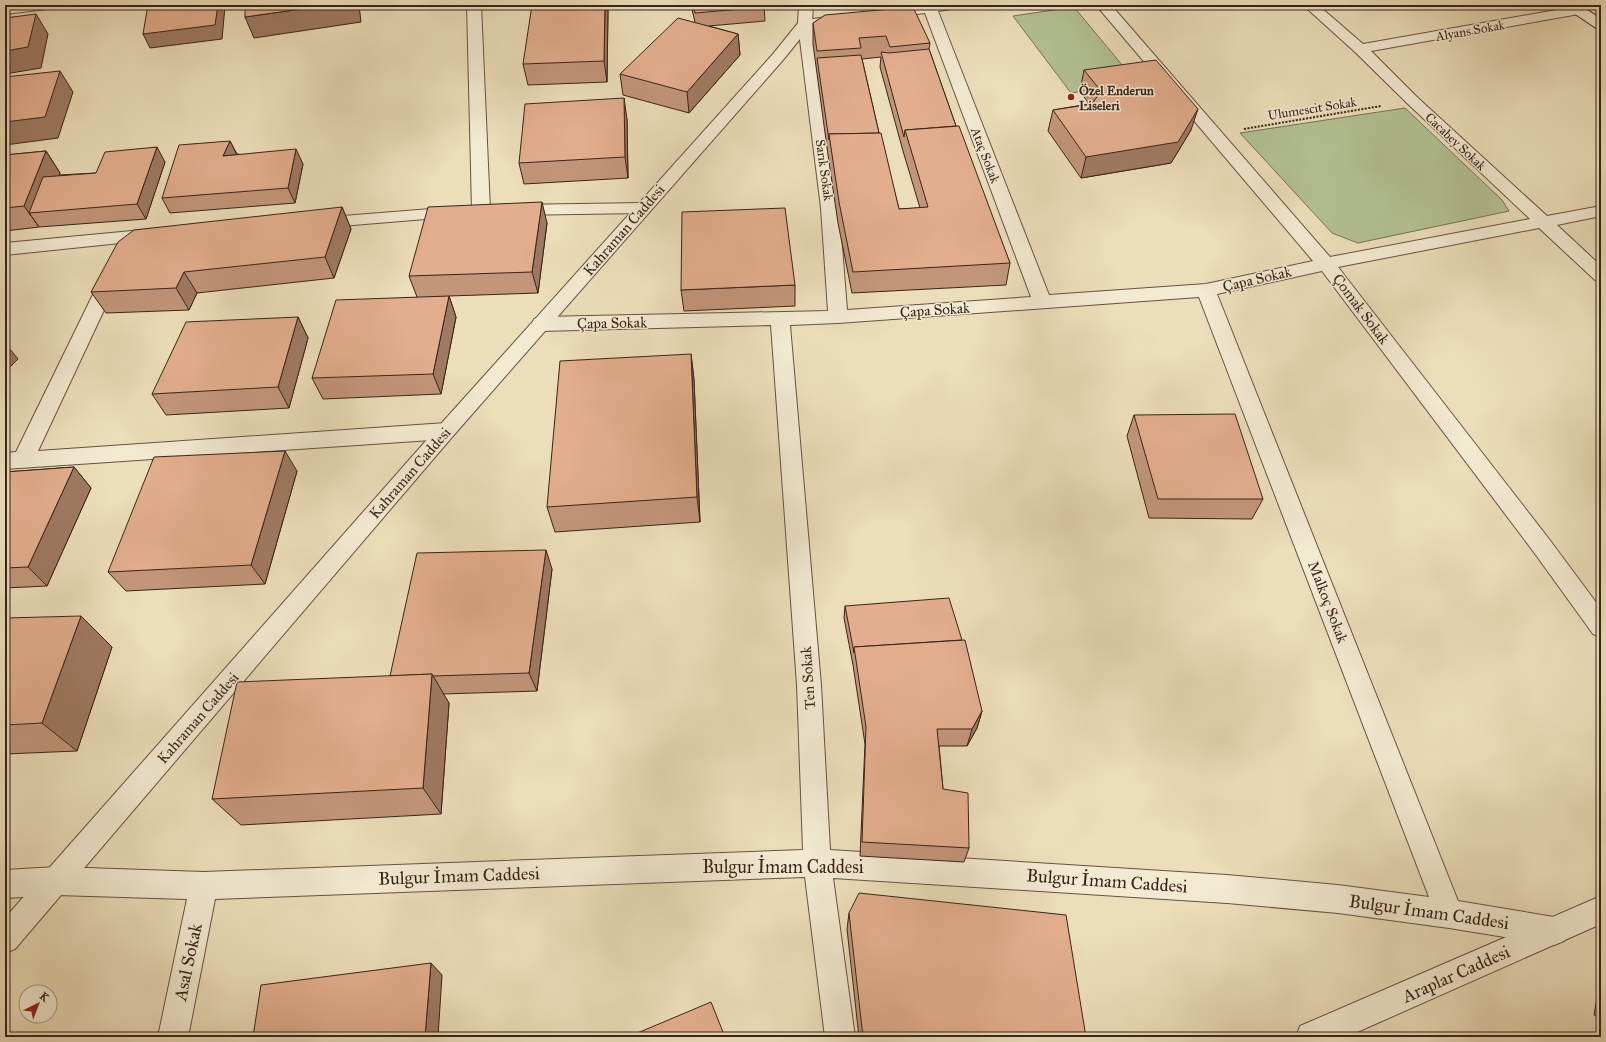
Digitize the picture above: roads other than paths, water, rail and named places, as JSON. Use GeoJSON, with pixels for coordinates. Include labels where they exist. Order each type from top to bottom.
{"type":"FeatureCollection","features":[{"type":"Feature","properties":{"kind":"street"},"geometry":{"type":"LineString","coordinates":[[5,10],[47,5]]}},
{"type":"Feature","properties":{"kind":"street"},"geometry":{"type":"LineString","coordinates":[[474,5],[480,210]]}},
{"type":"Feature","properties":{"kind":"street"},"geometry":{"type":"LineString","coordinates":[[875,15],[953,5]]}},
{"type":"Feature","properties":{"kind":"street","name":"Çomak Sokak"},"geometry":{"type":"LineString","coordinates":[[1103,5],[1326,264],[1541,545],[1601,627]]}},
{"type":"Feature","properties":{"kind":"street","name":"Cacabey Sokak"},"geometry":{"type":"LineString","coordinates":[[1310,5],[1601,276]]}},
{"type":"Feature","properties":{"kind":"street","name":"Ataç Sokak"},"geometry":{"type":"LineString","coordinates":[[930,8],[1042,302]]}},
{"type":"Feature","properties":{"kind":"street"},"geometry":{"type":"LineString","coordinates":[[1575,8],[1601,25]]}},
{"type":"Feature","properties":{"kind":"street","name":"Alyans Sokak"},"geometry":{"type":"LineString","coordinates":[[1360,50],[1575,8]]}},
{"type":"Feature","properties":{"kind":"street"},"geometry":{"type":"LineString","coordinates":[[805,14],[844,19]]}},
{"type":"Feature","properties":{"kind":"street","name":"Kahraman Caddesi"},"geometry":{"type":"LineString","coordinates":[[5,939],[57,881],[446,431],[778,57],[805,14]]}},
{"type":"Feature","properties":{"kind":"street","name":"Sarık Sokak"},"geometry":{"type":"LineString","coordinates":[[805,14],[830,208],[838,317]]}},
{"type":"Feature","properties":{"kind":"street"},"geometry":{"type":"LineString","coordinates":[[297,224],[480,210],[643,208]]}},
{"type":"Feature","properties":{"kind":"street","name":"Çapa Sokak"},"geometry":{"type":"LineString","coordinates":[[541,324],[838,317],[1206,290],[1326,264],[1601,211]]}},
{"type":"Feature","properties":{"kind":"street"},"geometry":{"type":"LineString","coordinates":[[5,249],[170,234]]}},
{"type":"Feature","properties":{"kind":"street"},"geometry":{"type":"LineString","coordinates":[[14,461],[130,237]]}},
{"type":"Feature","properties":{"kind":"street","name":"Malkoç Sokak"},"geometry":{"type":"LineString","coordinates":[[1206,290],[1449,914]]}},
{"type":"Feature","properties":{"kind":"street","name":"Ten Sokak"},"geometry":{"type":"LineString","coordinates":[[780,319],[809,685],[817,863],[840,1037]]}},
{"type":"Feature","properties":{"kind":"street"},"geometry":{"type":"LineString","coordinates":[[14,461],[446,431]]}},
{"type":"Feature","properties":{"kind":"street","name":"Bulgur İmam Caddesi"},"geometry":{"type":"LineString","coordinates":[[5,884],[57,881],[204,886],[817,863],[1228,889],[1338,899],[1449,914],[1554,931]]}},
{"type":"Feature","properties":{"kind":"street","name":"Asal Sokak"},"geometry":{"type":"LineString","coordinates":[[173,1037],[204,886]]}},
{"type":"Feature","properties":{"kind":"street","name":"Araplar Caddesi"},"geometry":{"type":"LineString","coordinates":[[1311,1037],[1601,910]]}},
{"type":"Feature","properties":{"kind":"place","name":"Özel Enderun Liseleri"},"geometry":{"type":"Point","coordinates":[1071,97]}}]}
